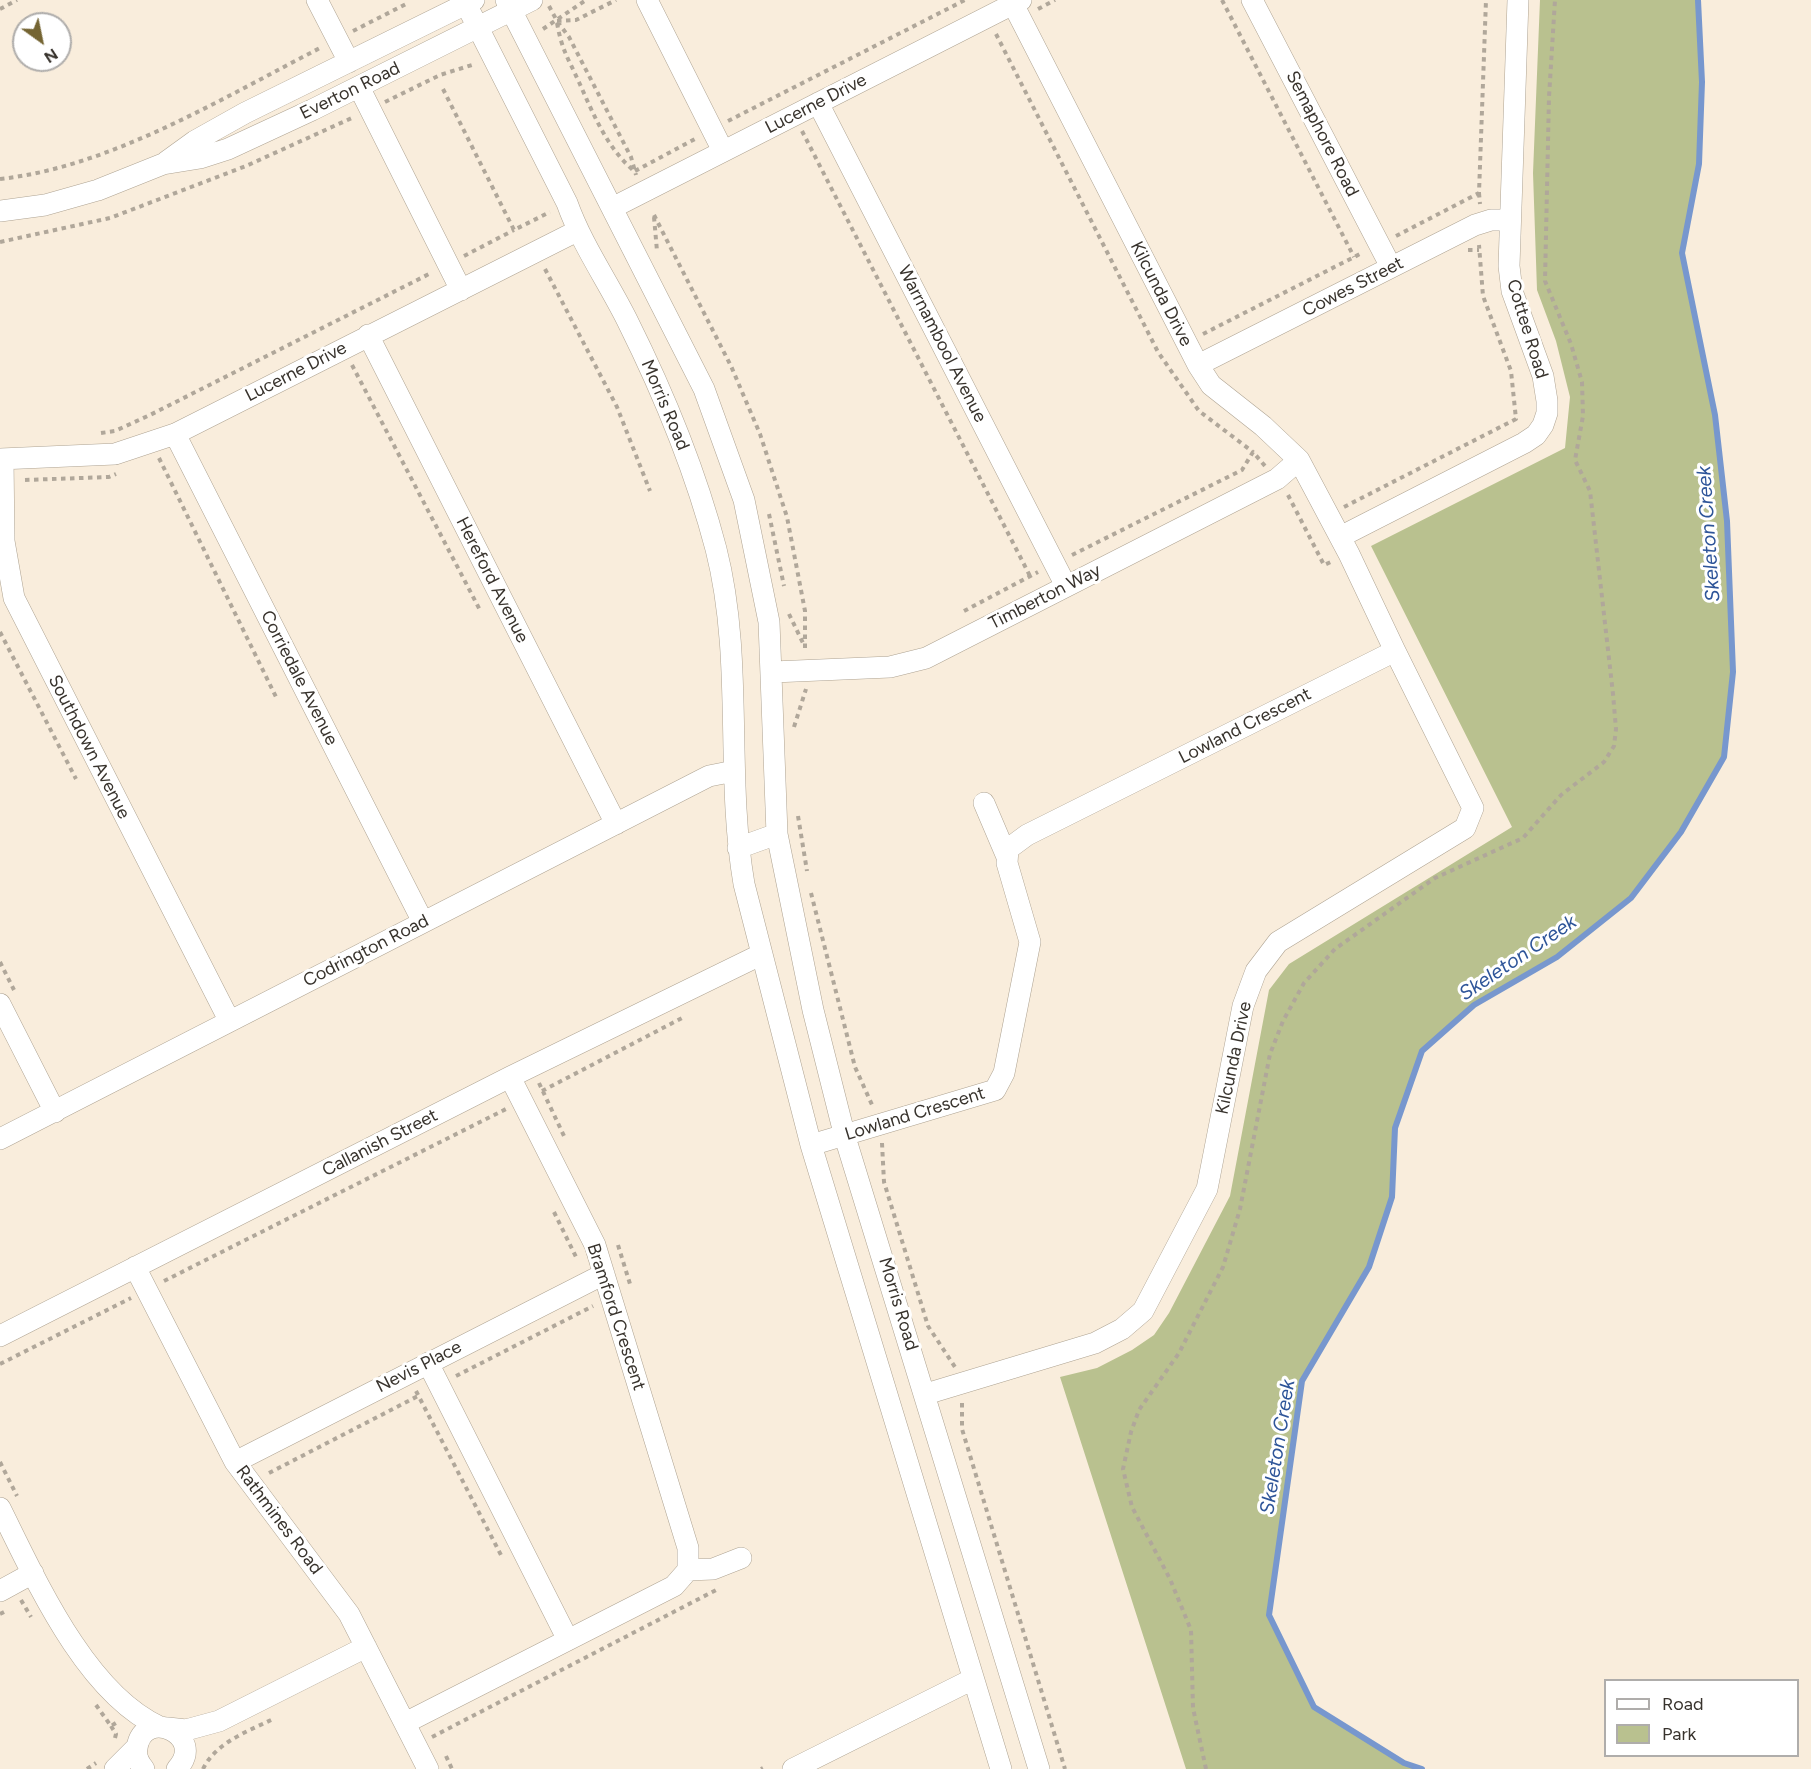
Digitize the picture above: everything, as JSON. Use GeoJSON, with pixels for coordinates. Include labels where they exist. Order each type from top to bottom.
{"type":"FeatureCollection","features":[{"type":"Feature","properties":{"kind":"street"},"geometry":{"type":"LineString","coordinates":[[317,0],[349,62]]}},
{"type":"Feature","properties":{"kind":"street","name":"Everton Road"},"geometry":{"type":"LineString","coordinates":[[163,164],[200,158],[228,149],[478,28],[509,5],[532,0]]}},
{"type":"Feature","properties":{"kind":"street"},"geometry":{"type":"LineString","coordinates":[[647,0],[723,151]]}},
{"type":"Feature","properties":{"kind":"street","name":"Semaphore Road"},"geometry":{"type":"LineString","coordinates":[[1252,0],[1391,267]]}},
{"type":"Feature","properties":{"kind":"street","name":"Cottee Road"},"geometry":{"type":"LineString","coordinates":[[1345,545],[1524,443],[1536,435],[1547,413],[1543,376],[1512,291],[1509,266],[1518,0]]}},
{"type":"Feature","properties":{"kind":"street","name":"Everton Road"},"geometry":{"type":"LineString","coordinates":[[0,211],[45,205],[98,190],[163,164],[218,128],[468,1]]}},
{"type":"Feature","properties":{"kind":"street","name":"Morris Road"},"geometry":{"type":"LineString","coordinates":[[468,1],[478,28],[567,203],[577,231],[626,317],[663,394],[703,504],[716,551],[728,614],[734,687],[734,771],[738,848],[762,954],[811,1145],[1000,1769]]}},
{"type":"Feature","properties":{"kind":"street","name":"Lucerne Drive"},"geometry":{"type":"LineString","coordinates":[[612,208],[1017,2]]}},
{"type":"Feature","properties":{"kind":"street","name":"Kilcunda Drive"},"geometry":{"type":"LineString","coordinates":[[1017,2],[1198,365],[1211,385],[1263,426],[1299,460],[1345,545]]}},
{"type":"Feature","properties":{"kind":"street","name":"Morris Road"},"geometry":{"type":"LineString","coordinates":[[509,5],[704,388],[744,500],[769,622],[773,672],[772,752],[777,834],[813,1010],[846,1137],[1039,1769]]}},
{"type":"Feature","properties":{"kind":"street"},"geometry":{"type":"LineString","coordinates":[[359,87],[461,290]]}},
{"type":"Feature","properties":{"kind":"street","name":"Warrnambool Avenue"},"geometry":{"type":"LineString","coordinates":[[818,103],[1066,586]]}},
{"type":"Feature","properties":{"kind":"street","name":"Cowes Street"},"geometry":{"type":"LineString","coordinates":[[1198,365],[1480,223],[1491,220],[1510,220]]}},
{"type":"Feature","properties":{"kind":"street","name":"Lucerne Drive"},"geometry":{"type":"LineString","coordinates":[[1,459],[115,454],[175,434],[577,231]]}},
{"type":"Feature","properties":{"kind":"street","name":"Hereford Avenue"},"geometry":{"type":"LineString","coordinates":[[369,335],[616,824]]}},
{"type":"Feature","properties":{"kind":"street","name":"Corriedale Avenue"},"geometry":{"type":"LineString","coordinates":[[175,434],[423,922]]}},
{"type":"Feature","properties":{"kind":"street","name":"Southdown Avenue"},"geometry":{"type":"LineString","coordinates":[[1,459],[4,541],[14,598],[229,1020]]}},
{"type":"Feature","properties":{"kind":"street","name":"Timberton Way"},"geometry":{"type":"LineString","coordinates":[[773,672],[890,667],[926,658],[1066,586],[1282,487],[1299,460]]}},
{"type":"Feature","properties":{"kind":"street"},"geometry":{"type":"LineString","coordinates":[[1345,545],[1395,651]]}},
{"type":"Feature","properties":{"kind":"street","name":"Kilcunda Drive"},"geometry":{"type":"LineString","coordinates":[[926,1394],[1095,1343],[1122,1329],[1143,1311],[1207,1189],[1242,1006],[1256,971],[1278,942],[1465,828],[1473,808],[1395,651]]}},
{"type":"Feature","properties":{"kind":"street","name":"Lowland Crescent"},"geometry":{"type":"LineString","coordinates":[[811,1145],[846,1137],[995,1089],[1004,1073],[1030,942],[1007,863],[1008,849],[1027,835],[1395,651]]}},
{"type":"Feature","properties":{"kind":"street","name":"Codrington Road"},"geometry":{"type":"LineString","coordinates":[[0,1139],[709,776],[734,771]]}},
{"type":"Feature","properties":{"kind":"street","name":"Lowland Crescent"},"geometry":{"type":"LineString","coordinates":[[984,803],[1007,856]]}},
{"type":"Feature","properties":{"kind":"street"},"geometry":{"type":"LineString","coordinates":[[738,848],[777,834]]}},
{"type":"Feature","properties":{"kind":"street","name":"Callanish Street"},"geometry":{"type":"LineString","coordinates":[[0,1336],[510,1077],[762,954]]}},
{"type":"Feature","properties":{"kind":"street"},"geometry":{"type":"LineString","coordinates":[[0,1004],[55,1112]]}},
{"type":"Feature","properties":{"kind":"street","name":"Bramford Crescent"},"geometry":{"type":"LineString","coordinates":[[510,1077],[590,1234],[688,1548],[688,1570]]}},
{"type":"Feature","properties":{"kind":"street","name":"Rathmines Road"},"geometry":{"type":"LineString","coordinates":[[135,1267],[156,1285],[235,1462],[338,1597],[428,1769]]}},
{"type":"Feature","properties":{"kind":"street","name":"Nevis Place"},"geometry":{"type":"LineString","coordinates":[[235,1462],[604,1274]]}},
{"type":"Feature","properties":{"kind":"street"},"geometry":{"type":"LineString","coordinates":[[428,1363],[568,1640]]}},
{"type":"Feature","properties":{"kind":"street"},"geometry":{"type":"LineString","coordinates":[[0,1508],[33,1573],[78,1651],[118,1697],[139,1715],[174,1731],[184,1743],[182,1764]]}},
{"type":"Feature","properties":{"kind":"street"},"geometry":{"type":"LineString","coordinates":[[405,1724],[674,1586],[688,1570],[716,1567],[741,1558]]}},
{"type":"Feature","properties":{"kind":"street"},"geometry":{"type":"LineString","coordinates":[[0,1591],[33,1573]]}},
{"type":"Feature","properties":{"kind":"street"},"geometry":{"type":"LineString","coordinates":[[182,1764],[202,1734],[219,1721],[366,1647]]}},
{"type":"Feature","properties":{"kind":"street"},"geometry":{"type":"LineString","coordinates":[[793,1769],[973,1679]]}},
{"type":"Feature","properties":{"kind":"street"},"geometry":{"type":"LineString","coordinates":[[118,1697],[132,1720],[138,1760],[144,1769]]}},
{"type":"Feature","properties":{"kind":"street"},"geometry":{"type":"LineString","coordinates":[[115,1769],[137,1746],[146,1732],[164,1727],[186,1730],[219,1721]]}},
{"type":"Feature","properties":{"kind":"path"},"geometry":{"type":"LineString","coordinates":[[0,9],[17,0]]}},
{"type":"Feature","properties":{"kind":"path"},"geometry":{"type":"LineString","coordinates":[[547,0],[556,21],[561,49],[602,132],[622,160],[635,171]]}},
{"type":"Feature","properties":{"kind":"path"},"geometry":{"type":"LineString","coordinates":[[556,21],[586,0]]}},
{"type":"Feature","properties":{"kind":"path"},"geometry":{"type":"LineString","coordinates":[[556,21],[576,20],[616,0]]}},
{"type":"Feature","properties":{"kind":"path"},"geometry":{"type":"LineString","coordinates":[[635,171],[712,129],[965,0]]}},
{"type":"Feature","properties":{"kind":"path"},"geometry":{"type":"LineString","coordinates":[[1222,0],[1354,257]]}},
{"type":"Feature","properties":{"kind":"path"},"geometry":{"type":"LineString","coordinates":[[1339,499],[1343,508],[1516,419],[1511,371],[1483,296],[1479,250],[1486,0]]}},
{"type":"Feature","properties":{"kind":"path"},"geometry":{"type":"LineString","coordinates":[[0,179],[21,177],[86,160],[137,140],[406,4]]}},
{"type":"Feature","properties":{"kind":"path"},"geometry":{"type":"LineString","coordinates":[[556,21],[569,37],[631,157],[635,171]]}},
{"type":"Feature","properties":{"kind":"path"},"geometry":{"type":"LineString","coordinates":[[994,31],[1158,352],[1199,411],[1253,452],[1282,487],[1324,565],[1345,545]]}},
{"type":"Feature","properties":{"kind":"path"},"geometry":{"type":"LineString","coordinates":[[443,89],[514,230]]}},
{"type":"Feature","properties":{"kind":"path"},"geometry":{"type":"LineString","coordinates":[[801,129],[1030,576]]}},
{"type":"Feature","properties":{"kind":"path"},"geometry":{"type":"LineString","coordinates":[[1186,342],[1479,193]]}},
{"type":"Feature","properties":{"kind":"path"},"geometry":{"type":"LineString","coordinates":[[97,434],[115,431],[150,415],[567,203]]}},
{"type":"Feature","properties":{"kind":"path"},"geometry":{"type":"LineString","coordinates":[[654,215],[731,366],[760,434],[787,517],[805,611],[804,646]]}},
{"type":"Feature","properties":{"kind":"path"},"geometry":{"type":"LineString","coordinates":[[1460,250],[1479,250]]}},
{"type":"Feature","properties":{"kind":"path"},"geometry":{"type":"LineString","coordinates":[[542,263],[617,407],[650,491]]}},
{"type":"Feature","properties":{"kind":"path"},"geometry":{"type":"LineString","coordinates":[[350,362],[481,612]]}},
{"type":"Feature","properties":{"kind":"path"},"geometry":{"type":"LineString","coordinates":[[964,611],[1242,470],[1253,452]]}},
{"type":"Feature","properties":{"kind":"path"},"geometry":{"type":"LineString","coordinates":[[158,458],[277,699]]}},
{"type":"Feature","properties":{"kind":"path"},"geometry":{"type":"LineString","coordinates":[[1277,500],[1282,487]]}},
{"type":"Feature","properties":{"kind":"path"},"geometry":{"type":"LineString","coordinates":[[0,632],[76,779]]}},
{"type":"Feature","properties":{"kind":"path"},"geometry":{"type":"LineString","coordinates":[[794,729],[806,691]]}},
{"type":"Feature","properties":{"kind":"path"},"geometry":{"type":"LineString","coordinates":[[798,813],[808,881]]}},
{"type":"Feature","properties":{"kind":"path"},"geometry":{"type":"LineString","coordinates":[[811,892],[855,1067],[871,1100]]}},
{"type":"Feature","properties":{"kind":"path"},"geometry":{"type":"LineString","coordinates":[[0,1364],[543,1091],[684,1016]]}},
{"type":"Feature","properties":{"kind":"path"},"geometry":{"type":"LineString","coordinates":[[530,1067],[567,1141]]}},
{"type":"Feature","properties":{"kind":"path"},"geometry":{"type":"LineString","coordinates":[[885,1154],[884,1182],[928,1326],[954,1366]]}},
{"type":"Feature","properties":{"kind":"path"},"geometry":{"type":"LineString","coordinates":[[616,1243],[633,1296]]}},
{"type":"Feature","properties":{"kind":"path"},"geometry":{"type":"LineString","coordinates":[[156,1285],[170,1291]]}},
{"type":"Feature","properties":{"kind":"path"},"geometry":{"type":"LineString","coordinates":[[407,1373],[504,1563]]}},
{"type":"Feature","properties":{"kind":"path"},"geometry":{"type":"LineString","coordinates":[[458,1375],[464,1386]]}},
{"type":"Feature","properties":{"kind":"path"},"geometry":{"type":"LineString","coordinates":[[963,1393],[962,1429],[1065,1769]]}},
{"type":"Feature","properties":{"kind":"path"},"geometry":{"type":"LineString","coordinates":[[416,1745],[726,1585],[716,1567]]}},
{"type":"Feature","properties":{"kind":"path"},"geometry":{"type":"LineString","coordinates":[[544,1652],[556,1674]]}},
{"type":"Feature","properties":{"kind":"path"},"geometry":{"type":"LineString","coordinates":[[203,1769],[215,1752],[273,1719]]}},
{"type":"Feature","properties":{"kind":"green space"},"geometry":{"type":"Polygon","coordinates":[[[1540,0],[1698,0],[1702,82],[1699,164],[1682,253],[1715,415],[1727,521],[1733,672],[1724,757],[1681,832],[1631,898],[1557,957],[1474,1005],[1422,1051],[1395,1128],[1392,1197],[1369,1267],[1302,1381],[1269,1615],[1314,1707],[1415,1769],[1186,1769],[1060,1377],[1097,1368],[1132,1350],[1154,1335],[1169,1313],[1230,1196],[1269,990],[1289,964],[1512,827],[1371,546],[1565,448],[1570,397],[1556,341],[1537,290],[1533,173],[1540,0]]]}},
{"type":"Feature","properties":{"kind":"waterway","name":"Skeleton Creek"},"geometry":{"type":"LineString","coordinates":[[1422,1769],[1404,1763],[1314,1707],[1269,1615],[1302,1381],[1369,1267],[1392,1197],[1395,1128],[1422,1051],[1474,1005],[1557,957],[1631,898],[1681,832],[1724,757],[1733,672],[1727,521],[1715,415],[1682,253],[1699,164],[1702,82],[1698,0]]}}]}
